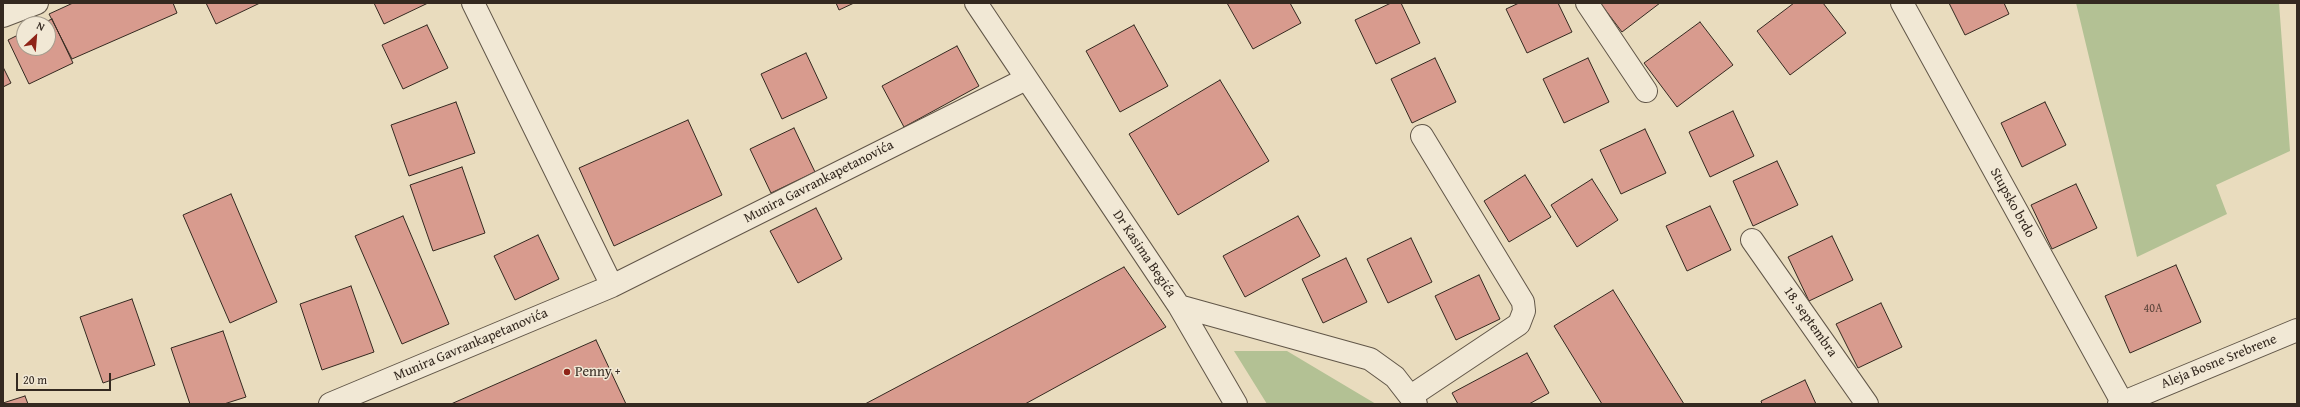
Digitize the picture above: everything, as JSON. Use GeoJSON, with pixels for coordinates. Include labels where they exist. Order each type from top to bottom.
{"type":"FeatureCollection","features":[{"type":"Feature","properties":{"kind":"street"},"geometry":{"type":"LineString","coordinates":[[3,16],[37,3]]}},
{"type":"Feature","properties":{"kind":"street"},"geometry":{"type":"LineString","coordinates":[[473,3],[612,286]]}},
{"type":"Feature","properties":{"kind":"street","name":"Dr Kasima Begića"},"geometry":{"type":"LineString","coordinates":[[976,3],[1179,306],[1370,359],[1395,377],[1414,400]]}},
{"type":"Feature","properties":{"kind":"street"},"geometry":{"type":"LineString","coordinates":[[1587,3],[1646,91]]}},
{"type":"Feature","properties":{"kind":"street","name":"Stupsko brdo"},"geometry":{"type":"LineString","coordinates":[[1902,3],[2120,403]]}},
{"type":"Feature","properties":{"kind":"street","name":"Munira Gavrankapetanovića"},"geometry":{"type":"LineString","coordinates":[[330,404],[612,286],[1026,79]]}},
{"type":"Feature","properties":{"kind":"street"},"geometry":{"type":"LineString","coordinates":[[1414,400],[1519,324],[1524,311],[1523,302],[1422,136]]}},
{"type":"Feature","properties":{"kind":"street","name":"18. septembra"},"geometry":{"type":"LineString","coordinates":[[1752,240],[1867,404]]}},
{"type":"Feature","properties":{"kind":"street"},"geometry":{"type":"LineString","coordinates":[[1179,306],[1236,404]]}},
{"type":"Feature","properties":{"kind":"street","name":"Aleja Bosne Srebrene"},"geometry":{"type":"LineString","coordinates":[[2120,403],[2297,330]]}},
{"type":"Feature","properties":{"kind":"green space"},"geometry":{"type":"Polygon","coordinates":[[[2076,3],[2279,3],[2290,151],[2216,185],[2227,214],[2137,257],[2076,3]]]}},
{"type":"Feature","properties":{"kind":"green space"},"geometry":{"type":"Polygon","coordinates":[[[1234,351],[1287,351],[1376,404],[1267,404],[1234,351]]]}},
{"type":"Feature","properties":{"kind":"building"},"geometry":{"type":"Polygon","coordinates":[[[73,3],[173,3],[177,13],[72,59],[56,28],[56,16],[50,16],[49,14],[73,3]]]}},
{"type":"Feature","properties":{"kind":"building"},"geometry":{"type":"Polygon","coordinates":[[[206,3],[260,3],[216,24],[206,3]]]}},
{"type":"Feature","properties":{"kind":"building"},"geometry":{"type":"Polygon","coordinates":[[[374,3],[428,3],[384,24],[374,3]]]}},
{"type":"Feature","properties":{"kind":"building"},"geometry":{"type":"Polygon","coordinates":[[[836,3],[854,3],[839,10],[836,3]]]}},
{"type":"Feature","properties":{"kind":"building"},"geometry":{"type":"Polygon","coordinates":[[[1227,3],[1290,3],[1301,23],[1253,49],[1227,3]]]}},
{"type":"Feature","properties":{"kind":"building"},"geometry":{"type":"Polygon","coordinates":[[[1391,3],[1401,3],[1420,43],[1376,64],[1355,20],[1391,3]]]}},
{"type":"Feature","properties":{"kind":"building"},"geometry":{"type":"Polygon","coordinates":[[[1519,3],[1558,3],[1572,32],[1527,53],[1506,9],[1519,3]]]}},
{"type":"Feature","properties":{"kind":"building"},"geometry":{"type":"Polygon","coordinates":[[[1600,3],[1660,3],[1622,32],[1600,3]]]}},
{"type":"Feature","properties":{"kind":"building"},"geometry":{"type":"Polygon","coordinates":[[[1794,3],[1823,3],[1846,33],[1790,75],[1757,31],[1794,3]]]}},
{"type":"Feature","properties":{"kind":"building"},"geometry":{"type":"Polygon","coordinates":[[[1949,3],[2004,3],[2009,14],[1965,35],[1949,3]]]}},
{"type":"Feature","properties":{"kind":"building"},"geometry":{"type":"Polygon","coordinates":[[[1700,22],[1733,65],[1677,107],[1644,63],[1700,22]]]}},
{"type":"Feature","properties":{"kind":"building"},"geometry":{"type":"Polygon","coordinates":[[[427,25],[448,68],[403,89],[382,45],[427,25]]]}},
{"type":"Feature","properties":{"kind":"building"},"geometry":{"type":"Polygon","coordinates":[[[1134,25],[1168,86],[1120,112],[1086,51],[1134,25]]]}},
{"type":"Feature","properties":{"kind":"building"},"geometry":{"type":"Polygon","coordinates":[[[56,27],[73,63],[29,84],[8,40],[16,36],[16,56],[56,56],[56,27]]]}},
{"type":"Feature","properties":{"kind":"building"},"geometry":{"type":"Polygon","coordinates":[[[957,46],[979,86],[904,127],[882,86],[957,46]]]}},
{"type":"Feature","properties":{"kind":"building"},"geometry":{"type":"Polygon","coordinates":[[[806,53],[827,98],[782,119],[761,74],[806,53]]]}},
{"type":"Feature","properties":{"kind":"building"},"geometry":{"type":"Polygon","coordinates":[[[1435,58],[1456,102],[1412,123],[1391,79],[1435,58]]]}},
{"type":"Feature","properties":{"kind":"building"},"geometry":{"type":"Polygon","coordinates":[[[1588,58],[1609,102],[1564,123],[1543,79],[1588,58]]]}},
{"type":"Feature","properties":{"kind":"building"},"geometry":{"type":"Polygon","coordinates":[[[3,67],[11,83],[3,87],[3,67]]]}},
{"type":"Feature","properties":{"kind":"building"},"geometry":{"type":"Polygon","coordinates":[[[1220,80],[1269,161],[1178,215],[1129,134],[1220,80]]]}},
{"type":"Feature","properties":{"kind":"building"},"geometry":{"type":"Polygon","coordinates":[[[456,102],[475,153],[409,176],[391,125],[456,102]]]}},
{"type":"Feature","properties":{"kind":"building"},"geometry":{"type":"Polygon","coordinates":[[[2045,102],[2066,145],[2022,167],[2001,123],[2045,102]]]}},
{"type":"Feature","properties":{"kind":"building"},"geometry":{"type":"Polygon","coordinates":[[[1733,111],[1754,156],[1710,177],[1689,132],[1733,111]]]}},
{"type":"Feature","properties":{"kind":"building"},"geometry":{"type":"Polygon","coordinates":[[[688,120],[722,195],[614,246],[579,168],[688,120]]]}},
{"type":"Feature","properties":{"kind":"building"},"geometry":{"type":"Polygon","coordinates":[[[794,128],[815,172],[771,193],[750,149],[794,128]]]}},
{"type":"Feature","properties":{"kind":"building"},"geometry":{"type":"Polygon","coordinates":[[[1645,129],[1666,173],[1621,194],[1600,150],[1645,129]]]}},
{"type":"Feature","properties":{"kind":"building"},"geometry":{"type":"Polygon","coordinates":[[[1777,161],[1798,205],[1753,226],[1733,181],[1777,161]]]}},
{"type":"Feature","properties":{"kind":"building"},"geometry":{"type":"Polygon","coordinates":[[[462,167],[485,233],[433,251],[410,185],[462,167]]]}},
{"type":"Feature","properties":{"kind":"building"},"geometry":{"type":"Polygon","coordinates":[[[1525,175],[1551,217],[1509,242],[1484,201],[1525,175]]]}},
{"type":"Feature","properties":{"kind":"building"},"geometry":{"type":"Polygon","coordinates":[[[1592,179],[1618,220],[1577,247],[1551,205],[1592,179]]]}},
{"type":"Feature","properties":{"kind":"building"},"geometry":{"type":"Polygon","coordinates":[[[2076,184],[2097,228],[2052,249],[2031,205],[2076,184]]]}},
{"type":"Feature","properties":{"kind":"building"},"geometry":{"type":"Polygon","coordinates":[[[231,194],[277,302],[230,323],[183,215],[231,194]]]}},
{"type":"Feature","properties":{"kind":"building"},"geometry":{"type":"Polygon","coordinates":[[[1710,206],[1731,250],[1687,271],[1666,226],[1710,206]]]}},
{"type":"Feature","properties":{"kind":"building"},"geometry":{"type":"Polygon","coordinates":[[[816,208],[842,259],[798,283],[770,231],[816,208]]]}},
{"type":"Feature","properties":{"kind":"building"},"geometry":{"type":"Polygon","coordinates":[[[403,216],[449,324],[402,344],[355,236],[403,216]]]}},
{"type":"Feature","properties":{"kind":"building"},"geometry":{"type":"Polygon","coordinates":[[[1298,216],[1320,256],[1245,297],[1223,256],[1298,216]]]}},
{"type":"Feature","properties":{"kind":"building"},"geometry":{"type":"Polygon","coordinates":[[[538,235],[559,279],[515,300],[494,256],[538,235]]]}},
{"type":"Feature","properties":{"kind":"building"},"geometry":{"type":"Polygon","coordinates":[[[1832,236],[1853,280],[1809,301],[1788,257],[1832,236]]]}},
{"type":"Feature","properties":{"kind":"building"},"geometry":{"type":"Polygon","coordinates":[[[1411,238],[1432,282],[1388,303],[1367,259],[1411,238]]]}},
{"type":"Feature","properties":{"kind":"building"},"geometry":{"type":"Polygon","coordinates":[[[1346,258],[1367,302],[1323,323],[1302,279],[1346,258]]]}},
{"type":"Feature","properties":{"kind":"building"},"geometry":{"type":"Polygon","coordinates":[[[2176,265],[2201,322],[2130,353],[2105,296],[2176,265]]]}},
{"type":"Feature","properties":{"kind":"building"},"geometry":{"type":"Polygon","coordinates":[[[1124,267],[1166,327],[1025,404],[865,404],[1124,267]]]}},
{"type":"Feature","properties":{"kind":"building"},"geometry":{"type":"Polygon","coordinates":[[[1479,275],[1500,319],[1456,340],[1435,296],[1479,275]]]}},
{"type":"Feature","properties":{"kind":"building"},"geometry":{"type":"Polygon","coordinates":[[[351,286],[374,352],[322,370],[300,304],[351,286]]]}},
{"type":"Feature","properties":{"kind":"building"},"geometry":{"type":"Polygon","coordinates":[[[1613,290],[1684,404],[1602,404],[1554,326],[1613,290]]]}},
{"type":"Feature","properties":{"kind":"building"},"geometry":{"type":"Polygon","coordinates":[[[132,299],[155,365],[103,383],[80,317],[132,299]]]}},
{"type":"Feature","properties":{"kind":"building"},"geometry":{"type":"Polygon","coordinates":[[[1881,303],[1902,347],[1858,368],[1836,324],[1881,303]]]}},
{"type":"Feature","properties":{"kind":"building"},"geometry":{"type":"Polygon","coordinates":[[[223,331],[246,397],[224,404],[190,404],[171,348],[223,331]]]}},
{"type":"Feature","properties":{"kind":"building","name":"Penny +"},"geometry":{"type":"Polygon","coordinates":[[[596,340],[626,404],[451,404],[596,340]]]}},
{"type":"Feature","properties":{"kind":"building"},"geometry":{"type":"Polygon","coordinates":[[[1527,353],[1549,393],[1529,404],[1458,404],[1452,393],[1527,353]]]}},
{"type":"Feature","properties":{"kind":"building"},"geometry":{"type":"Polygon","coordinates":[[[1805,380],[1816,404],[1762,404],[1761,401],[1805,380]]]}},
{"type":"Feature","properties":{"kind":"building"},"geometry":{"type":"Polygon","coordinates":[[[25,396],[28,404],[3,404],[3,403],[25,396]]]}},
{"type":"Feature","properties":{"kind":"place","name":"Penny +"},"geometry":{"type":"Point","coordinates":[567,372]}}]}
